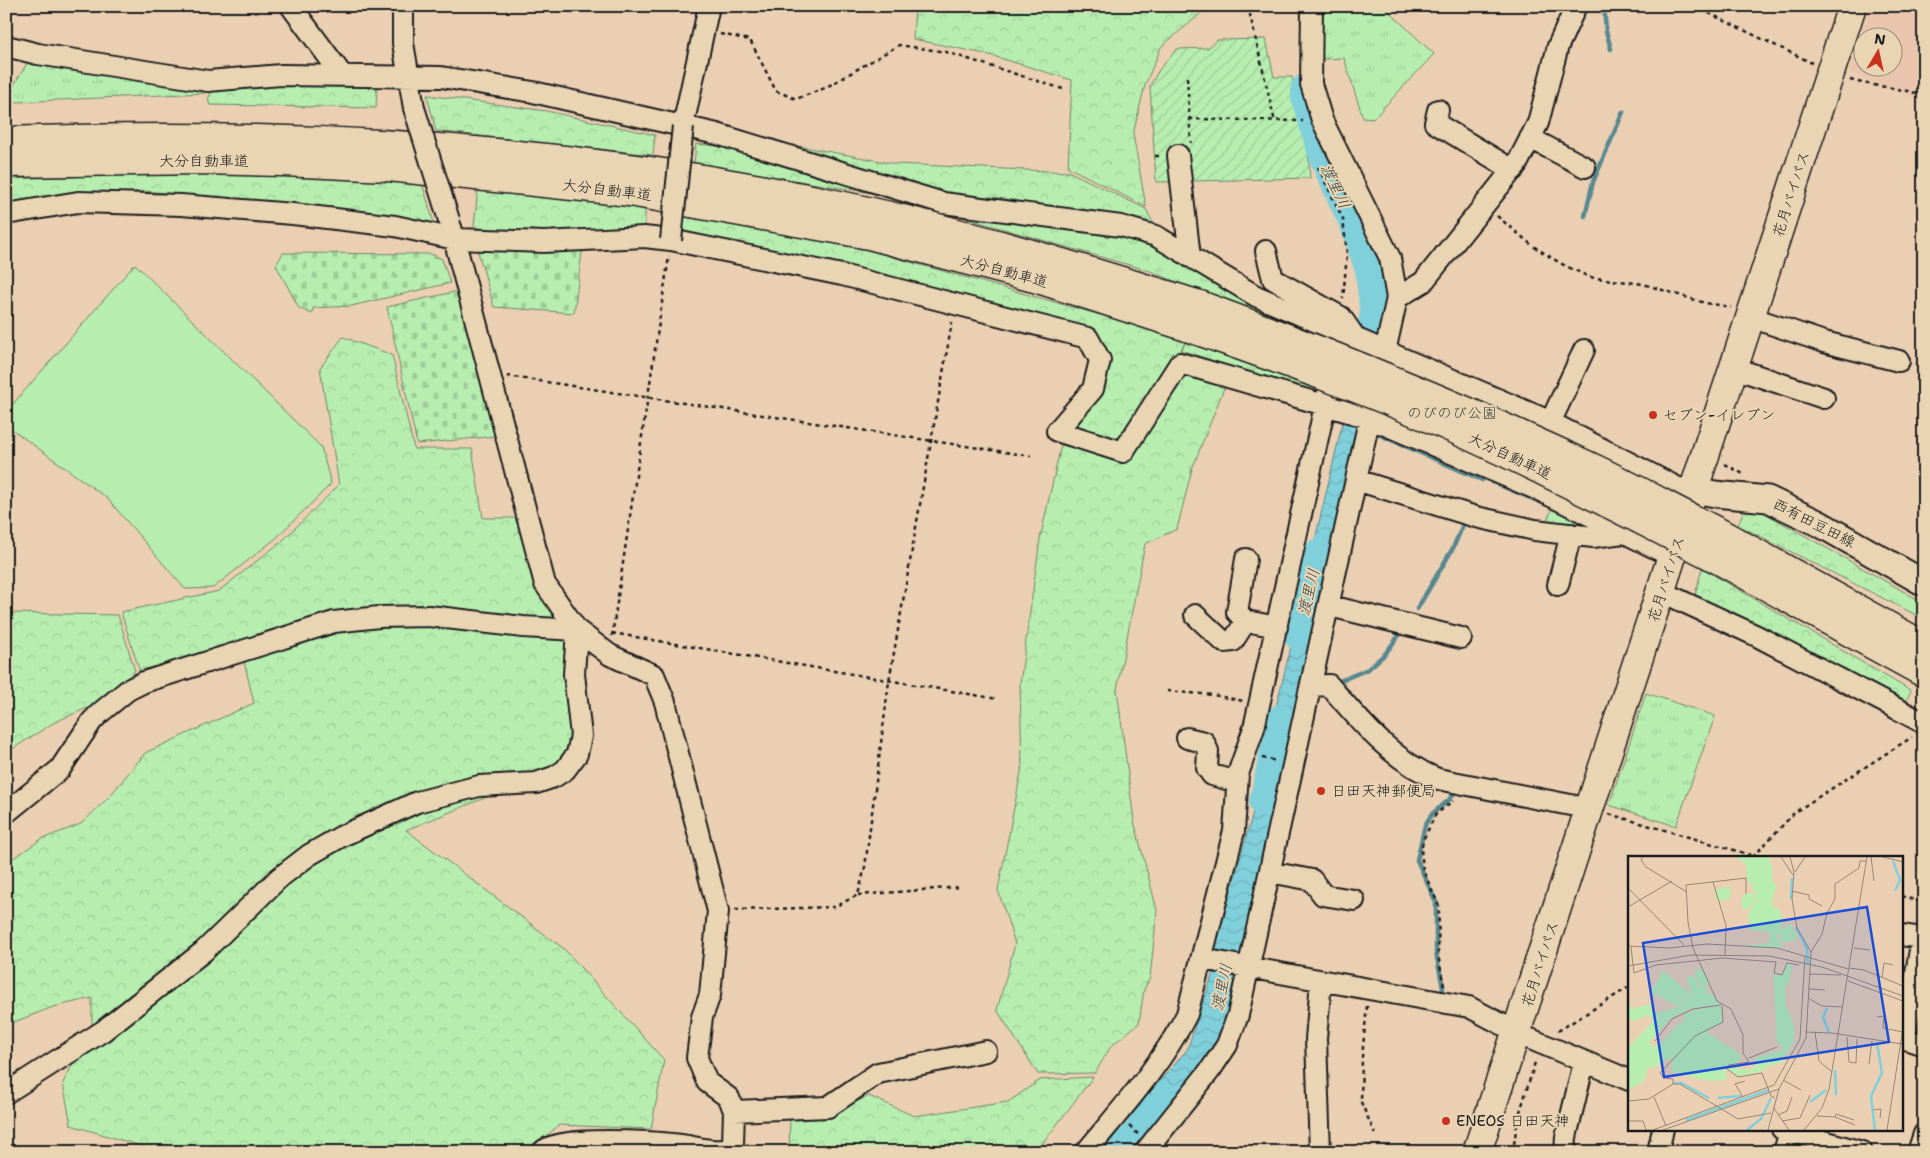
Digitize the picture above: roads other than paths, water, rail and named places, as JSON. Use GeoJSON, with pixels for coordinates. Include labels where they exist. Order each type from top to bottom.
{"type":"FeatureCollection","features":[{"type":"Feature","properties":{"kind":"highway","name":"花月バイパス"},"geometry":{"type":"LineString","coordinates":[[1478,1152],[1529,1038],[1591,809],[1852,6]]}},
{"type":"Feature","properties":{"kind":"highway","name":"大分自動車道"},"geometry":{"type":"LineString","coordinates":[[6,141],[114,137],[294,139],[388,143],[634,168],[873,212],[1043,256],[1195,317]]}},
{"type":"Feature","properties":{"kind":"highway","name":"大分自動車道"},"geometry":{"type":"LineString","coordinates":[[6,163],[202,160],[283,162],[388,167],[630,192],[868,235],[1038,279],[1302,343],[1482,418],[1596,470],[1924,673]]}},
{"type":"Feature","properties":{"kind":"highway","name":"大分自動車道"},"geometry":{"type":"LineString","coordinates":[[1715,544],[1924,646]]}},
{"type":"Feature","properties":{"kind":"main road","name":"西有田豆田線"},"geometry":{"type":"LineString","coordinates":[[1695,490],[1768,499],[1820,524],[1924,583]]}},
{"type":"Feature","properties":{"kind":"street"},"geometry":{"type":"LineString","coordinates":[[291,6],[342,75]]}},
{"type":"Feature","properties":{"kind":"street"},"geometry":{"type":"LineString","coordinates":[[403,6],[403,43],[414,108],[455,239],[545,584],[576,630],[610,655],[654,674],[665,702],[718,911],[710,995],[702,1018],[698,1058],[707,1082],[729,1098],[734,1111],[733,1143],[726,1150],[714,1152],[682,1145],[637,1141],[560,1143],[542,1152]]}},
{"type":"Feature","properties":{"kind":"street"},"geometry":{"type":"LineString","coordinates":[[671,240],[683,126],[709,6]]}},
{"type":"Feature","properties":{"kind":"street"},"geometry":{"type":"LineString","coordinates":[[1144,1145],[1211,1069],[1227,1045],[1238,1015],[1312,686],[1325,601],[1356,480],[1382,351],[1397,298],[1390,258],[1322,120],[1311,84],[1312,6]]}},
{"type":"Feature","properties":{"kind":"street"},"geometry":{"type":"LineString","coordinates":[[1397,298],[1423,282],[1513,170],[1538,122],[1558,46],[1576,6]]}},
{"type":"Feature","properties":{"kind":"street"},"geometry":{"type":"LineString","coordinates":[[6,46],[38,54],[208,81],[281,75],[441,77],[533,92],[717,134],[942,203],[1120,226],[1156,236],[1256,296],[1550,423],[1678,488],[1695,490]]}},
{"type":"Feature","properties":{"kind":"street"},"geometry":{"type":"LineString","coordinates":[[1438,110],[1435,123],[1513,170]]}},
{"type":"Feature","properties":{"kind":"street"},"geometry":{"type":"LineString","coordinates":[[1530,138],[1585,167]]}},
{"type":"Feature","properties":{"kind":"street"},"geometry":{"type":"LineString","coordinates":[[1178,155],[1190,257]]}},
{"type":"Feature","properties":{"kind":"street"},"geometry":{"type":"LineString","coordinates":[[6,214],[78,202],[181,205],[292,214],[395,226],[455,239],[544,242],[644,237],[671,240],[842,275],[1088,338],[1100,360],[1093,388],[1057,431],[1123,452],[1180,363],[1369,418],[1543,492],[1673,557]]}},
{"type":"Feature","properties":{"kind":"street"},"geometry":{"type":"LineString","coordinates":[[1266,252],[1273,279],[1338,315],[1353,339]]}},
{"type":"Feature","properties":{"kind":"street"},"geometry":{"type":"LineString","coordinates":[[1764,322],[1824,342],[1899,361]]}},
{"type":"Feature","properties":{"kind":"street"},"geometry":{"type":"LineString","coordinates":[[1086,1152],[1178,1033],[1187,1014],[1234,831],[1237,782],[1259,705],[1326,405],[1353,339]]}},
{"type":"Feature","properties":{"kind":"street"},"geometry":{"type":"LineString","coordinates":[[1550,423],[1584,350]]}},
{"type":"Feature","properties":{"kind":"street"},"geometry":{"type":"LineString","coordinates":[[1734,368],[1824,398]]}},
{"type":"Feature","properties":{"kind":"street"},"geometry":{"type":"LineString","coordinates":[[1356,480],[1476,517],[1535,530],[1593,537],[1623,533]]}},
{"type":"Feature","properties":{"kind":"street"},"geometry":{"type":"LineString","coordinates":[[1558,586],[1571,534]]}},
{"type":"Feature","properties":{"kind":"street"},"geometry":{"type":"LineString","coordinates":[[1246,559],[1237,612],[1246,621],[1277,627]]}},
{"type":"Feature","properties":{"kind":"street"},"geometry":{"type":"LineString","coordinates":[[1662,592],[1757,636],[1920,729]]}},
{"type":"Feature","properties":{"kind":"street"},"geometry":{"type":"LineString","coordinates":[[1325,601],[1461,638]]}},
{"type":"Feature","properties":{"kind":"street"},"geometry":{"type":"LineString","coordinates":[[1195,615],[1224,642],[1233,640],[1246,621]]}},
{"type":"Feature","properties":{"kind":"street"},"geometry":{"type":"LineString","coordinates":[[6,813],[60,769],[92,721],[101,712],[128,690],[144,682],[334,622],[379,617],[429,616],[523,627],[576,630]]}},
{"type":"Feature","properties":{"kind":"street"},"geometry":{"type":"LineString","coordinates":[[6,1094],[103,1031],[204,951],[279,878],[317,850],[342,836],[417,802],[479,786],[536,783],[554,777],[565,770],[577,754],[581,736],[574,674],[576,630]]}},
{"type":"Feature","properties":{"kind":"street"},"geometry":{"type":"LineString","coordinates":[[1312,686],[1329,686],[1364,727],[1417,771],[1438,779],[1591,809]]}},
{"type":"Feature","properties":{"kind":"street"},"geometry":{"type":"LineString","coordinates":[[1186,738],[1204,742],[1208,751],[1207,768],[1212,775],[1237,782]]}},
{"type":"Feature","properties":{"kind":"street"},"geometry":{"type":"LineString","coordinates":[[1270,872],[1312,880],[1323,895],[1354,900]]}},
{"type":"Feature","properties":{"kind":"street"},"geometry":{"type":"LineString","coordinates":[[1902,935],[1922,938],[1905,1039],[1924,1045]]}},
{"type":"Feature","properties":{"kind":"street"},"geometry":{"type":"LineString","coordinates":[[1202,958],[1469,1008],[1529,1038],[1628,1080]]}},
{"type":"Feature","properties":{"kind":"street"},"geometry":{"type":"LineString","coordinates":[[1320,1152],[1316,1039],[1321,981]]}},
{"type":"Feature","properties":{"kind":"street"},"geometry":{"type":"LineString","coordinates":[[734,1111],[828,1107],[878,1073],[986,1051]]}},
{"type":"Feature","properties":{"kind":"street"},"geometry":{"type":"LineString","coordinates":[[1565,1152],[1566,1137],[1584,1062]]}},
{"type":"Feature","properties":{"kind":"street"},"geometry":{"type":"LineString","coordinates":[[1658,1152],[1663,1130]]}},
{"type":"Feature","properties":{"kind":"street"},"geometry":{"type":"LineString","coordinates":[[1784,1152],[1786,1130],[1862,1152]]}},
{"type":"Feature","properties":{"kind":"street"},"geometry":{"type":"LineString","coordinates":[[1918,1152],[1924,1134]]}},
{"type":"Feature","properties":{"kind":"water"},"geometry":{"type":"Polygon","coordinates":[[[1343,421],[1359,424],[1327,591],[1304,586],[1343,421]]]}},
{"type":"Feature","properties":{"kind":"water"},"geometry":{"type":"Polygon","coordinates":[[[1303,598],[1326,604],[1292,758],[1265,751],[1303,598]]]}},
{"type":"Feature","properties":{"kind":"water"},"geometry":{"type":"Polygon","coordinates":[[[1266,766],[1287,770],[1244,958],[1214,952],[1266,766]]]}},
{"type":"Feature","properties":{"kind":"water"},"geometry":{"type":"Polygon","coordinates":[[[1213,973],[1241,978],[1224,1032],[1209,1062],[1151,1138],[1127,1118],[1187,1050],[1213,973]]]}},
{"type":"Feature","properties":{"kind":"water"},"geometry":{"type":"Polygon","coordinates":[[[1123,1130],[1144,1146],[1139,1152],[1104,1152],[1123,1130]]]}},
{"type":"Feature","properties":{"kind":"waterway"},"geometry":{"type":"LineString","coordinates":[[1604,6],[1606,31],[1611,49]]}},
{"type":"Feature","properties":{"kind":"waterway","name":"渡里川"},"geometry":{"type":"LineString","coordinates":[[1305,88],[1305,98],[1324,160],[1355,228],[1369,270],[1374,314],[1362,369]]}},
{"type":"Feature","properties":{"kind":"waterway"},"geometry":{"type":"LineString","coordinates":[[1585,216],[1593,182],[1623,112]]}},
{"type":"Feature","properties":{"kind":"waterway"},"geometry":{"type":"LineString","coordinates":[[1380,435],[1482,480]]}},
{"type":"Feature","properties":{"kind":"waterway"},"geometry":{"type":"LineString","coordinates":[[1492,482],[1550,506]]}},
{"type":"Feature","properties":{"kind":"waterway"},"geometry":{"type":"LineString","coordinates":[[1417,609],[1453,548],[1465,520]]}},
{"type":"Feature","properties":{"kind":"waterway","name":"渡里川"},"geometry":{"type":"LineString","coordinates":[[1298,636],[1319,552]]}},
{"type":"Feature","properties":{"kind":"waterway"},"geometry":{"type":"LineString","coordinates":[[1335,683],[1368,669],[1385,654],[1403,630]]}},
{"type":"Feature","properties":{"kind":"waterway","name":"渡里川"},"geometry":{"type":"LineString","coordinates":[[1263,803],[1281,718]]}},
{"type":"Feature","properties":{"kind":"waterway"},"geometry":{"type":"LineString","coordinates":[[1442,996],[1443,987],[1436,953],[1436,902],[1417,860],[1425,825],[1432,814],[1449,800],[1457,789]]}},
{"type":"Feature","properties":{"kind":"waterway","name":"渡里川"},"geometry":{"type":"LineString","coordinates":[[1116,1152],[1131,1139],[1163,1102]]}},
{"type":"Feature","properties":{"kind":"place","name":"セブン-イレブン"},"geometry":{"type":"Point","coordinates":[1653,415]}},
{"type":"Feature","properties":{"kind":"place","name":"日田天神郵便局"},"geometry":{"type":"Point","coordinates":[1321,791]}},
{"type":"Feature","properties":{"kind":"place","name":"ENEOS 日田天神"},"geometry":{"type":"Point","coordinates":[1446,1121]}},
{"type":"Feature","properties":{"kind":"park label","name":"のびのび公園"},"geometry":{"type":"Point","coordinates":[1452,413]}}]}
